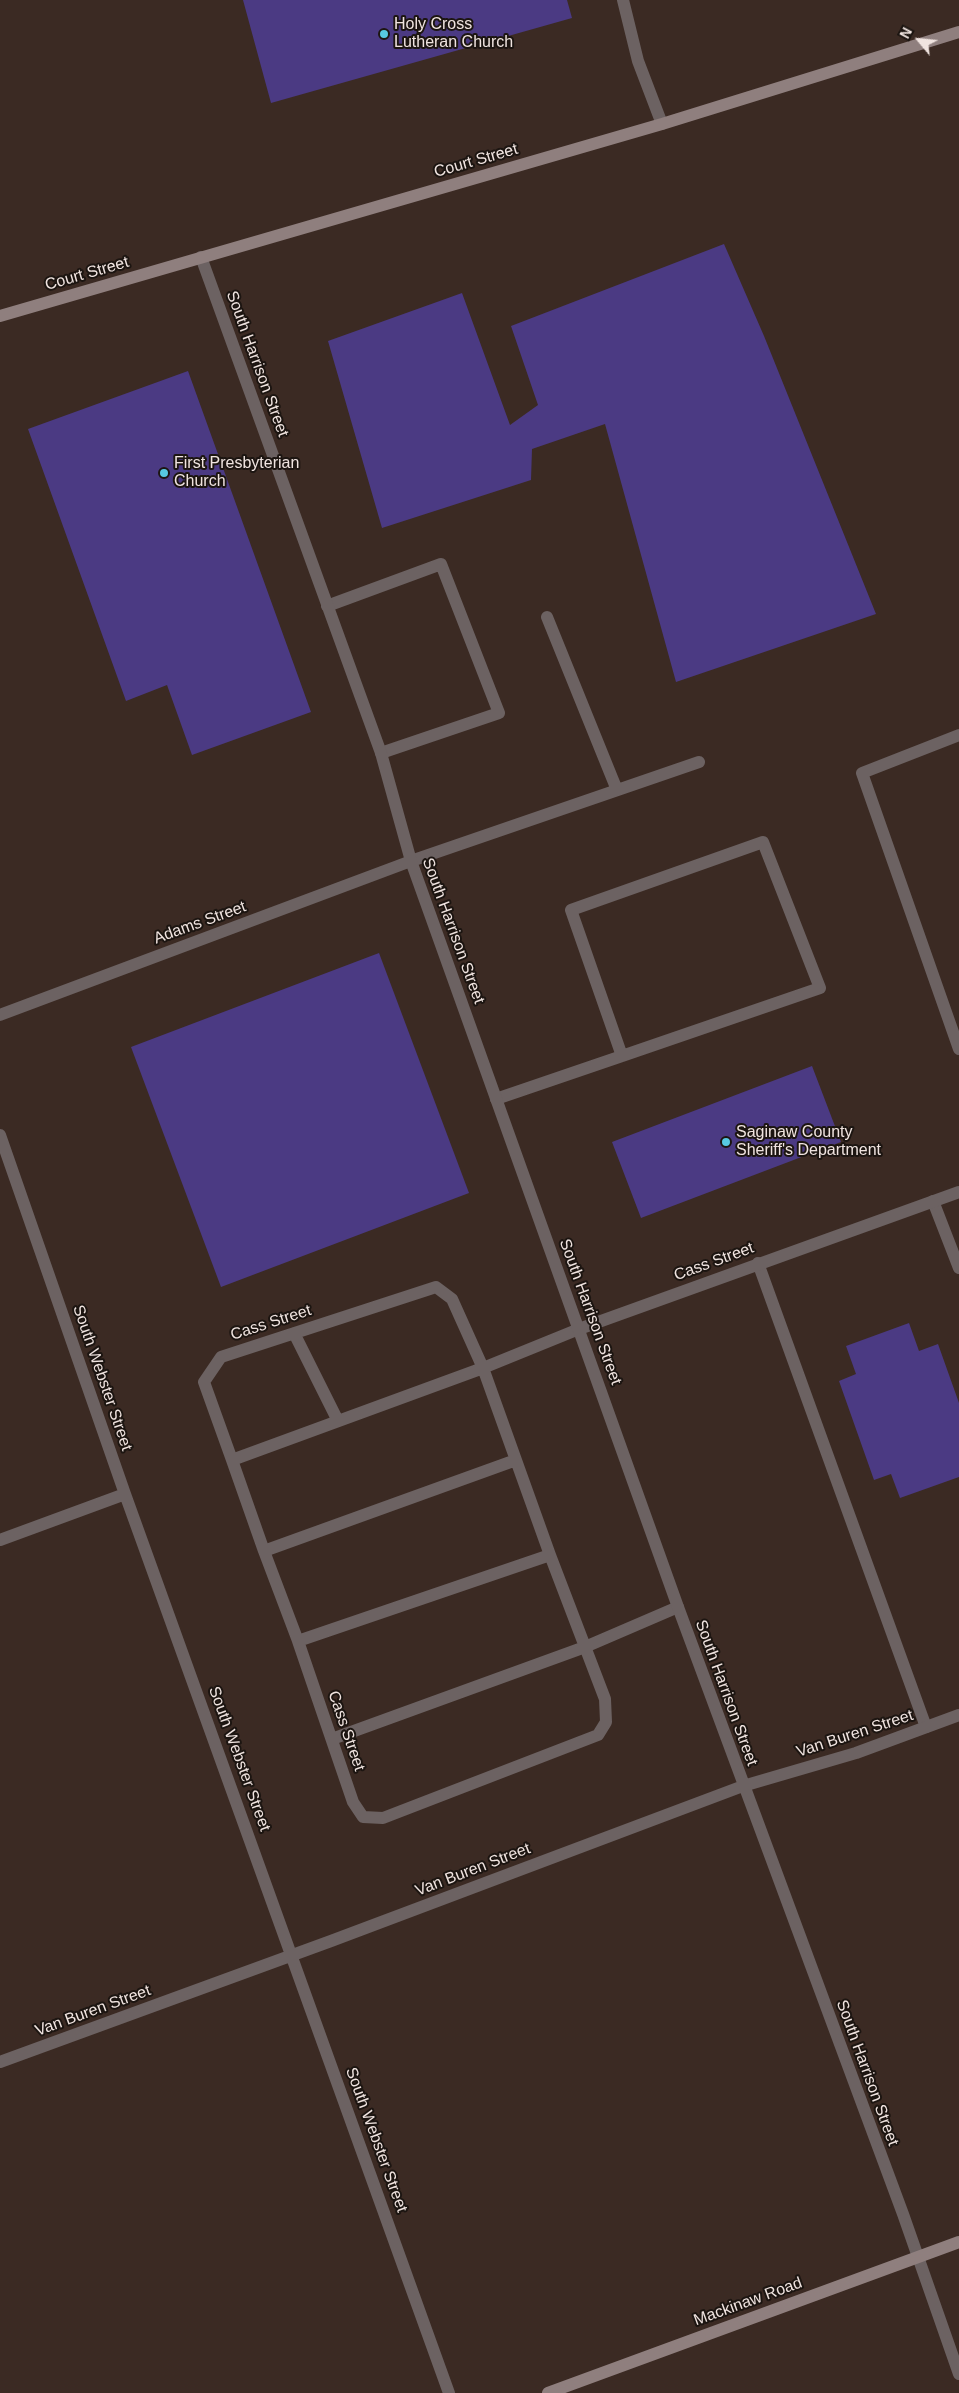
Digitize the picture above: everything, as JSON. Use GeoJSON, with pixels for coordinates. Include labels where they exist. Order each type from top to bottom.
{"type":"FeatureCollection","features":[{"type":"Feature","properties":{"kind":"main road","name":"Court Street"},"geometry":{"type":"LineString","coordinates":[[0,316],[662,124],[959,32]]}},
{"type":"Feature","properties":{"kind":"main road","name":"Mackinaw Road"},"geometry":{"type":"LineString","coordinates":[[548,2393],[959,2242]]}},
{"type":"Feature","properties":{"kind":"street"},"geometry":{"type":"LineString","coordinates":[[623,0],[638,61],[662,124]]}},
{"type":"Feature","properties":{"kind":"street","name":"South Harrison Street"},"geometry":{"type":"LineString","coordinates":[[201,257],[381,753],[411,862],[678,1607],[959,2374]]}},
{"type":"Feature","properties":{"kind":"street"},"geometry":{"type":"LineString","coordinates":[[327,606],[440,564],[499,713],[381,753]]}},
{"type":"Feature","properties":{"kind":"street"},"geometry":{"type":"LineString","coordinates":[[547,617],[617,790]]}},
{"type":"Feature","properties":{"kind":"street"},"geometry":{"type":"LineString","coordinates":[[959,735],[862,773],[959,1049]]}},
{"type":"Feature","properties":{"kind":"street","name":"Adams Street"},"geometry":{"type":"LineString","coordinates":[[0,1015],[411,862],[699,762]]}},
{"type":"Feature","properties":{"kind":"street"},"geometry":{"type":"LineString","coordinates":[[496,1099],[622,1056],[820,988],[764,842],[571,910],[622,1056]]}},
{"type":"Feature","properties":{"kind":"street","name":"South Webster Street"},"geometry":{"type":"LineString","coordinates":[[0,1135],[125,1494],[449,2393]]}},
{"type":"Feature","properties":{"kind":"street","name":"Cass Street"},"geometry":{"type":"LineString","coordinates":[[483,1368],[579,1329],[959,1192]]}},
{"type":"Feature","properties":{"kind":"street"},"geometry":{"type":"LineString","coordinates":[[933,1201],[959,1268]]}},
{"type":"Feature","properties":{"kind":"street"},"geometry":{"type":"LineString","coordinates":[[758,1263],[926,1727]]}},
{"type":"Feature","properties":{"kind":"street","name":"Cass Street"},"geometry":{"type":"LineString","coordinates":[[436,1287],[452,1299],[483,1368],[550,1555],[605,1699],[606,1722],[598,1735],[383,1818],[363,1817],[353,1802],[298,1642],[204,1382],[221,1356],[436,1287]]}},
{"type":"Feature","properties":{"kind":"street"},"geometry":{"type":"LineString","coordinates":[[294,1333],[338,1421]]}},
{"type":"Feature","properties":{"kind":"street"},"geometry":{"type":"LineString","coordinates":[[232,1460],[483,1368]]}},
{"type":"Feature","properties":{"kind":"street"},"geometry":{"type":"LineString","coordinates":[[264,1551],[516,1460]]}},
{"type":"Feature","properties":{"kind":"street"},"geometry":{"type":"LineString","coordinates":[[0,1540],[125,1494]]}},
{"type":"Feature","properties":{"kind":"street"},"geometry":{"type":"LineString","coordinates":[[298,1642],[550,1555]]}},
{"type":"Feature","properties":{"kind":"street"},"geometry":{"type":"LineString","coordinates":[[332,1739],[585,1647],[678,1607]]}},
{"type":"Feature","properties":{"kind":"street","name":"Van Buren Street"},"geometry":{"type":"LineString","coordinates":[[0,2062],[743,1786],[856,1752],[959,1715]]}},
{"type":"Feature","properties":{"kind":"building"},"geometry":{"type":"Polygon","coordinates":[[[243,0],[567,0],[572,18],[271,103],[243,0]]]}},
{"type":"Feature","properties":{"kind":"building"},"geometry":{"type":"Polygon","coordinates":[[[724,244],[764,336],[876,614],[676,682],[605,424],[532,449],[531,480],[382,528],[328,341],[462,293],[510,425],[538,405],[511,326],[724,244]]]}},
{"type":"Feature","properties":{"kind":"building"},"geometry":{"type":"Polygon","coordinates":[[[188,371],[311,712],[192,755],[167,685],[126,701],[28,429],[188,371]]]}},
{"type":"Feature","properties":{"kind":"building"},"geometry":{"type":"Polygon","coordinates":[[[379,953],[469,1193],[221,1287],[131,1047],[379,953]]]}},
{"type":"Feature","properties":{"kind":"building","name":"Saginaw County Sheriff's Department"},"geometry":{"type":"Polygon","coordinates":[[[812,1066],[841,1142],[641,1218],[612,1142],[812,1066]]]}},
{"type":"Feature","properties":{"kind":"building"},"geometry":{"type":"Polygon","coordinates":[[[909,1323],[919,1351],[938,1344],[959,1403],[959,1477],[900,1498],[891,1474],[874,1480],[839,1381],[856,1374],[846,1346],[909,1323]]]}},
{"type":"Feature","properties":{"kind":"place","name":"Holy Cross Lutheran Church"},"geometry":{"type":"Point","coordinates":[384,34]}},
{"type":"Feature","properties":{"kind":"place","name":"First Presbyterian Church"},"geometry":{"type":"Point","coordinates":[164,473]}},
{"type":"Feature","properties":{"kind":"place","name":"Saginaw County Sheriff's Department"},"geometry":{"type":"Point","coordinates":[726,1142]}}]}
